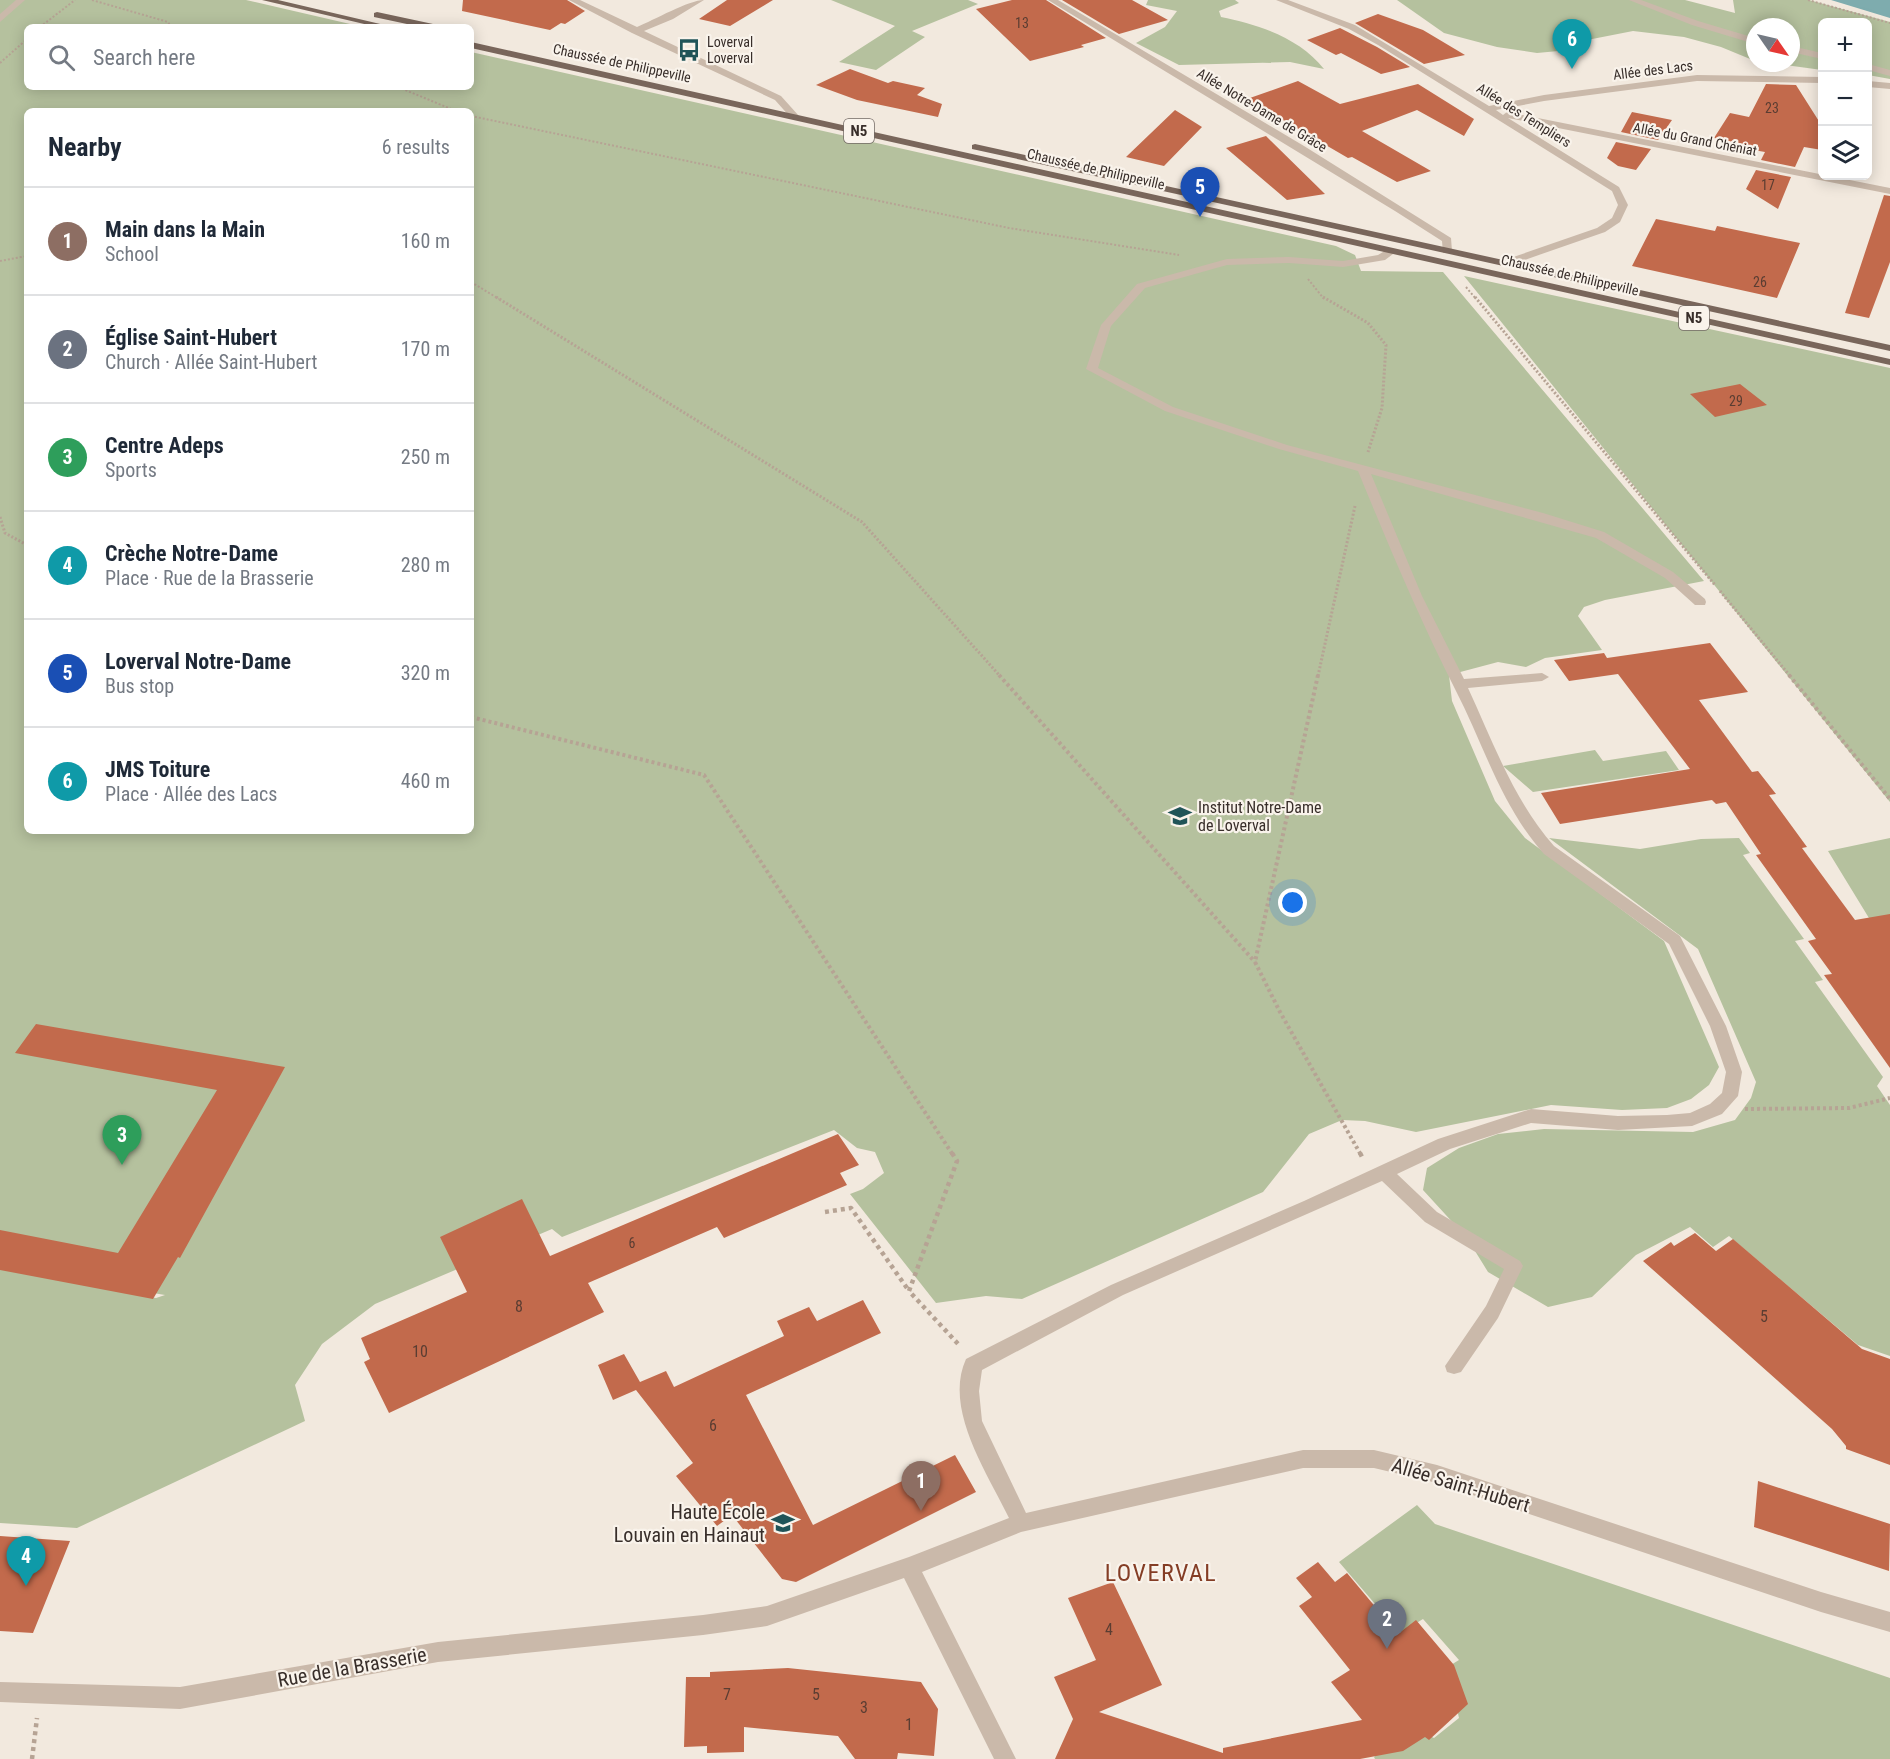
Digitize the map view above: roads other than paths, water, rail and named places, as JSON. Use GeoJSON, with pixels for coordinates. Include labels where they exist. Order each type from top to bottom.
{"type":"FeatureCollection","features":[{"type":"Feature","properties":{"kind":"main road"},"geometry":{"type":"LineString","coordinates":[[266,0],[375,24]]}},
{"type":"Feature","properties":{"kind":"main road"},"geometry":{"type":"LineString","coordinates":[[311,0],[419,24]]}},
{"type":"Feature","properties":{"kind":"main road","name":"Chaussée de Philippeville"},"geometry":{"type":"LineString","coordinates":[[474,36],[785,105],[1444,259],[1499,275],[1890,362]]}},
{"type":"Feature","properties":{"kind":"main road","name":"Chaussée de Philippeville"},"geometry":{"type":"LineString","coordinates":[[474,46],[1392,251],[1444,259]]}},
{"type":"Feature","properties":{"kind":"main road","name":"N5"},"geometry":{"type":"LineString","coordinates":[[1444,259],[1506,263]]}},
{"type":"Feature","properties":{"kind":"main road"},"geometry":{"type":"LineString","coordinates":[[1499,275],[1506,263]]}},
{"type":"Feature","properties":{"kind":"main road","name":"Chaussée de Philippeville"},"geometry":{"type":"LineString","coordinates":[[1506,263],[1890,348]]}},
{"type":"Feature","properties":{"kind":"street"},"geometry":{"type":"LineString","coordinates":[[0,19],[21,0]]}},
{"type":"Feature","properties":{"kind":"street"},"geometry":{"type":"LineString","coordinates":[[573,0],[778,98],[794,116]]}},
{"type":"Feature","properties":{"kind":"street"},"geometry":{"type":"LineString","coordinates":[[635,31],[670,17],[700,0]]}},
{"type":"Feature","properties":{"kind":"street","name":"Allée Notre-Dame de Grâce"},"geometry":{"type":"LineString","coordinates":[[1052,0],[1294,144],[1447,240],[1444,259]]}},
{"type":"Feature","properties":{"kind":"street","name":"Allée des Templiers"},"geometry":{"type":"LineString","coordinates":[[1280,0],[1352,27],[1616,189],[1623,205],[1616,220],[1601,230],[1506,263]]}},
{"type":"Feature","properties":{"kind":"street"},"geometry":{"type":"LineString","coordinates":[[1633,0],[1695,23],[1746,38]]}},
{"type":"Feature","properties":{"kind":"street"},"geometry":{"type":"LineString","coordinates":[[1800,52],[1818,55]]}},
{"type":"Feature","properties":{"kind":"street"},"geometry":{"type":"LineString","coordinates":[[1872,68],[1890,73]]}},
{"type":"Feature","properties":{"kind":"street","name":"Allée des Lacs"},"geometry":{"type":"LineString","coordinates":[[1492,111],[1544,98],[1697,78],[1818,80]]}},
{"type":"Feature","properties":{"kind":"street"},"geometry":{"type":"LineString","coordinates":[[1872,84],[1890,86]]}},
{"type":"Feature","properties":{"kind":"street","name":"Allée du Grand Chéniat"},"geometry":{"type":"LineString","coordinates":[[1492,111],[1890,191]]}},
{"type":"Feature","properties":{"kind":"street"},"geometry":{"type":"LineString","coordinates":[[1392,251],[1381,258],[1343,264],[1305,261],[1227,262],[1141,286],[1106,325],[1092,369],[1169,409],[1283,447],[1539,516],[1600,536],[1669,576],[1700,602]]}},
{"type":"Feature","properties":{"kind":"street"},"geometry":{"type":"LineString","coordinates":[[1021,1523],[972,1421],[970,1391],[973,1365],[1117,1290],[1444,1144],[1531,1116],[1618,1123],[1692,1119],[1716,1109],[1730,1096],[1734,1072],[1718,1026],[1675,940],[1568,864],[1533,832],[1507,788],[1416,596],[1363,469]]}},
{"type":"Feature","properties":{"kind":"street"},"geometry":{"type":"LineString","coordinates":[[1459,684],[1542,677]]}},
{"type":"Feature","properties":{"kind":"street"},"geometry":{"type":"LineString","coordinates":[[1378,1174],[1431,1217],[1515,1266],[1492,1312],[1454,1366]]}},
{"type":"Feature","properties":{"kind":"street","name":"Allée Saint-Hubert"},"geometry":{"type":"LineString","coordinates":[[909,1567],[1021,1523],[1303,1459],[1374,1459],[1437,1474],[1821,1602],[1890,1622]]}},
{"type":"Feature","properties":{"kind":"street"},"geometry":{"type":"LineString","coordinates":[[909,1567],[1005,1759]]}},
{"type":"Feature","properties":{"kind":"street","name":"Rue de la Brasserie"},"geometry":{"type":"LineString","coordinates":[[0,1692],[180,1698],[438,1652],[703,1625],[767,1616],[909,1567]]}},
{"type":"Feature","properties":{"kind":"water"},"geometry":{"type":"Polygon","coordinates":[[[1831,0],[1890,0],[1890,18],[1831,0]]]}},
{"type":"Feature","properties":{"kind":"place","name":"Loverval Loverval"},"geometry":{"type":"Point","coordinates":[689,50]}},
{"type":"Feature","properties":{"kind":"place","name":"JMS Toiture"},"geometry":{"type":"Point","coordinates":[1572,69]}},
{"type":"Feature","properties":{"kind":"place","name":"Loverval Notre-Dame"},"geometry":{"type":"Point","coordinates":[1200,217]}},
{"type":"Feature","properties":{"kind":"place","name":"Institut Notre-Dame de Loverval"},"geometry":{"type":"Point","coordinates":[1180,816]}},
{"type":"Feature","properties":{"kind":"place","name":"Centre Adeps"},"geometry":{"type":"Point","coordinates":[122,1165]}},
{"type":"Feature","properties":{"kind":"place","name":"Main dans la Main"},"geometry":{"type":"Point","coordinates":[921,1511]}},
{"type":"Feature","properties":{"kind":"place","name":"Haute École Louvain en Hainaut"},"geometry":{"type":"Point","coordinates":[783,1523]}},
{"type":"Feature","properties":{"kind":"place","name":"Crèche Notre-Dame"},"geometry":{"type":"Point","coordinates":[26,1586]}},
{"type":"Feature","properties":{"kind":"place","name":"Église Saint-Hubert"},"geometry":{"type":"Point","coordinates":[1387,1649]}},
{"type":"Feature","properties":{"kind":"district","name":"LOVERVAL"},"geometry":{"type":"Point","coordinates":[1161,1573]}}]}
